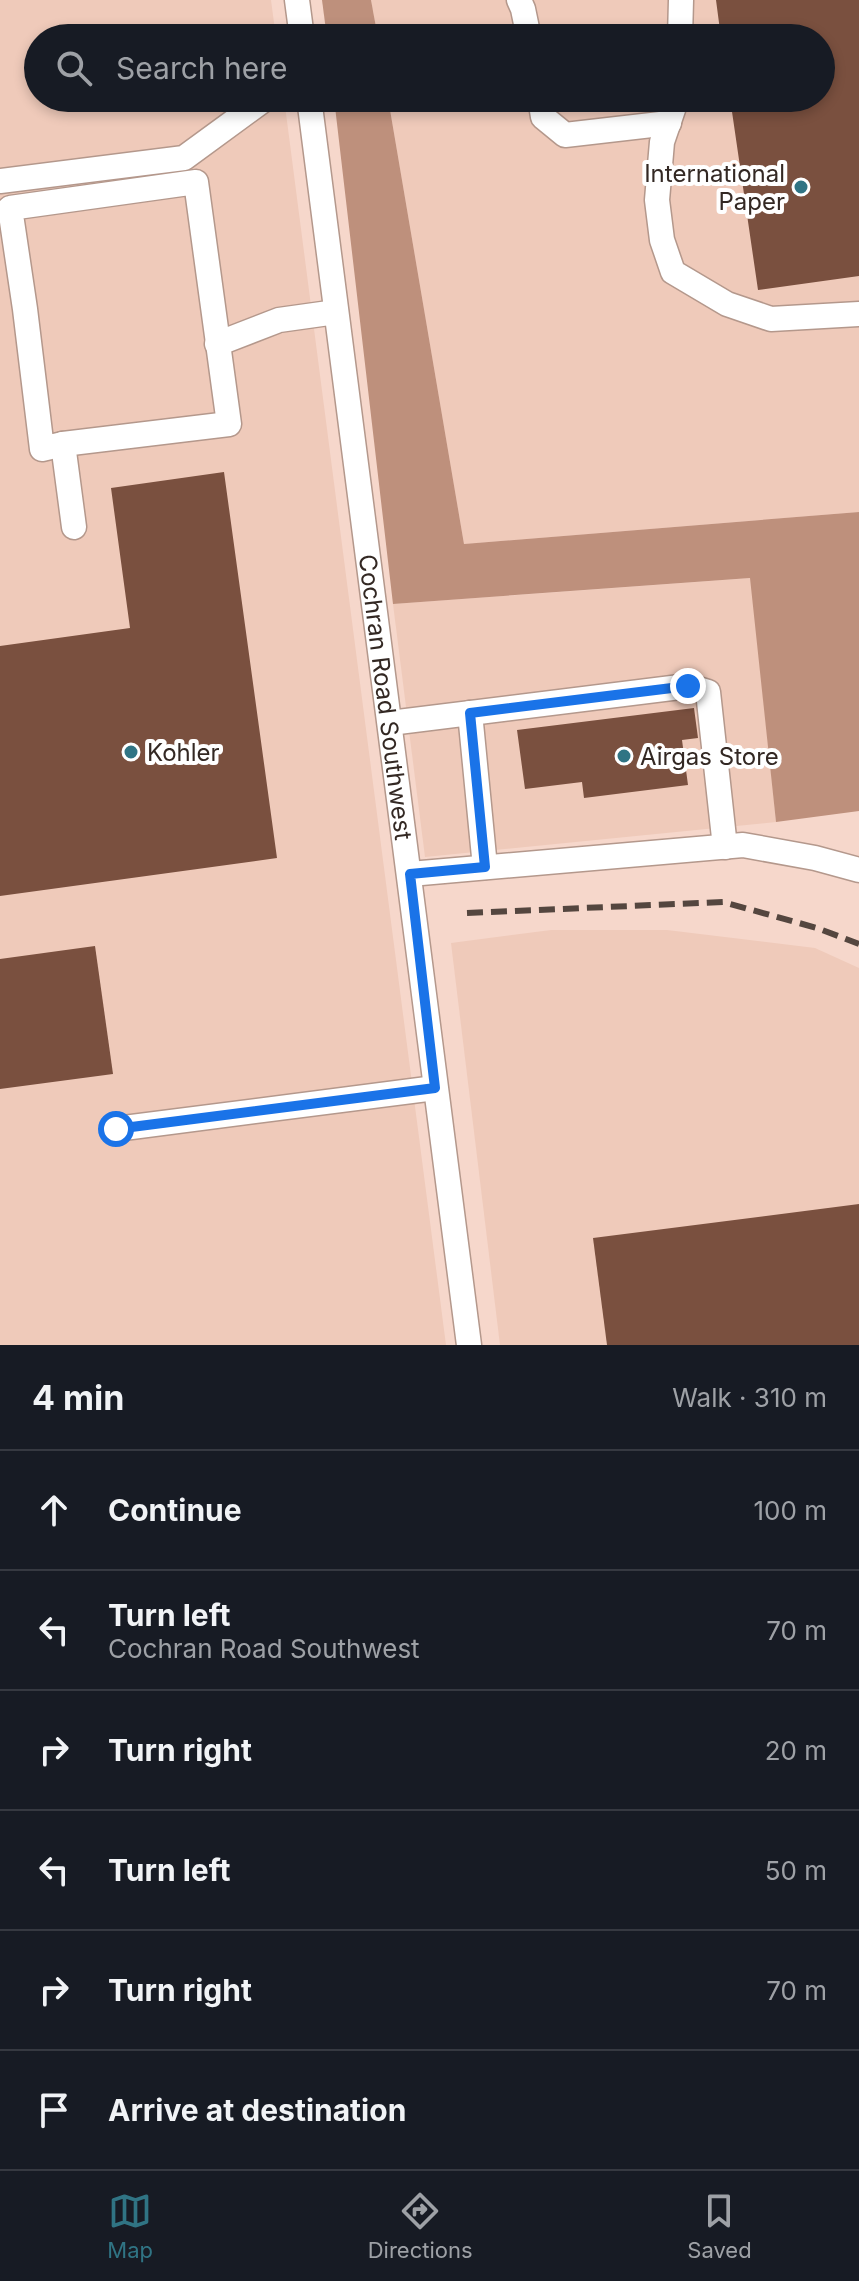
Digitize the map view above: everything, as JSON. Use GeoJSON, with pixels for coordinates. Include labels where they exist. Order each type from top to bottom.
{"type":"FeatureCollection","features":[{"type":"Feature","properties":{"kind":"street"},"geometry":{"type":"LineString","coordinates":[[297,0],[300,24]]}},
{"type":"Feature","properties":{"kind":"street"},"geometry":{"type":"LineString","coordinates":[[519,0],[526,24]]}},
{"type":"Feature","properties":{"kind":"street"},"geometry":{"type":"LineString","coordinates":[[680,24],[681,0]]}},
{"type":"Feature","properties":{"kind":"street"},"geometry":{"type":"LineString","coordinates":[[0,181],[184,158],[247,112]]}},
{"type":"Feature","properties":{"kind":"street","name":"Cochran Road Southwest"},"geometry":{"type":"LineString","coordinates":[[311,112],[469,1345]]}},
{"type":"Feature","properties":{"kind":"street"},"geometry":{"type":"LineString","coordinates":[[542,112],[543,117],[565,135],[669,123]]}},
{"type":"Feature","properties":{"kind":"street"},"geometry":{"type":"LineString","coordinates":[[673,112],[662,142],[657,200],[662,240],[673,272],[727,304],[771,319],[859,314]]}},
{"type":"Feature","properties":{"kind":"street"},"geometry":{"type":"LineString","coordinates":[[196,182],[229,424],[63,444],[42,449],[10,208],[196,182]]}},
{"type":"Feature","properties":{"kind":"street"},"geometry":{"type":"LineString","coordinates":[[217,344],[279,320],[336,312]]}},
{"type":"Feature","properties":{"kind":"street"},"geometry":{"type":"LineString","coordinates":[[63,444],[74,527]]}},
{"type":"Feature","properties":{"kind":"street"},"geometry":{"type":"LineString","coordinates":[[390,723],[688,686],[708,692],[725,847]]}},
{"type":"Feature","properties":{"kind":"street"},"geometry":{"type":"LineString","coordinates":[[470,713],[485,867]]}},
{"type":"Feature","properties":{"kind":"street"},"geometry":{"type":"LineString","coordinates":[[410,874],[743,845],[815,858],[859,870]]}},
{"type":"Feature","properties":{"kind":"street"},"geometry":{"type":"LineString","coordinates":[[116,1129],[435,1088]]}},
{"type":"Feature","properties":{"kind":"shaded area","name":"Kohler"},"geometry":{"type":"Polygon","coordinates":[[[0,0],[271,0],[274,24],[24,24],[24,112],[286,112],[446,1345],[0,1345],[0,0]]]}},
{"type":"Feature","properties":{"kind":"shaded area"},"geometry":{"type":"Polygon","coordinates":[[[322,0],[371,0],[375,24],[325,24],[322,0]]]}},
{"type":"Feature","properties":{"kind":"shaded area"},"geometry":{"type":"Polygon","coordinates":[[[371,0],[859,0],[859,512],[464,544],[390,112],[835,112],[835,24],[375,24],[371,0]]]}},
{"type":"Feature","properties":{"kind":"shaded area"},"geometry":{"type":"Polygon","coordinates":[[[336,112],[390,112],[464,544],[859,512],[859,811],[776,822],[750,578],[393,604],[336,112]]]}},
{"type":"Feature","properties":{"kind":"shaded area"},"geometry":{"type":"Polygon","coordinates":[[[751,578],[776,822],[425,857],[393,604],[751,578]]]}},
{"type":"Feature","properties":{"kind":"shaded area"},"geometry":{"type":"Polygon","coordinates":[[[551,930],[667,930],[815,948],[859,968],[859,1345],[500,1345],[451,943],[551,930]]]}},
{"type":"Feature","properties":{"kind":"building","name":"International Paper"},"geometry":{"type":"Polygon","coordinates":[[[716,0],[859,0],[859,276],[758,290],[732,112],[835,112],[835,24],[719,24],[716,0]]]}},
{"type":"Feature","properties":{"kind":"building","name":"Kohler"},"geometry":{"type":"Polygon","coordinates":[[[224,472],[277,858],[0,896],[0,646],[130,628],[111,488],[224,472]]]}},
{"type":"Feature","properties":{"kind":"building"},"geometry":{"type":"Polygon","coordinates":[[[694,708],[698,738],[682,740],[688,785],[584,798],[582,782],[525,789],[517,730],[694,708]]]}},
{"type":"Feature","properties":{"kind":"building"},"geometry":{"type":"Polygon","coordinates":[[[95,946],[113,1074],[0,1089],[0,959],[95,946]]]}},
{"type":"Feature","properties":{"kind":"building"},"geometry":{"type":"Polygon","coordinates":[[[859,1204],[859,1345],[607,1345],[593,1238],[859,1204]]]}},
{"type":"Feature","properties":{"kind":"railway"},"geometry":{"type":"LineString","coordinates":[[467,913],[723,902],[817,928],[859,944]]}},
{"type":"Feature","properties":{"kind":"place","name":"International Paper"},"geometry":{"type":"Point","coordinates":[801,187]}},
{"type":"Feature","properties":{"kind":"place","name":"Kohler"},"geometry":{"type":"Point","coordinates":[131,752]}},
{"type":"Feature","properties":{"kind":"place","name":"Airgas Store"},"geometry":{"type":"Point","coordinates":[624,756]}},
{"type":"Feature","properties":{"kind":"route"},"geometry":{"type":"LineString","coordinates":[[116,1129],[435,1088],[410,874],[485,867],[470,713],[688,686]]}}]}
